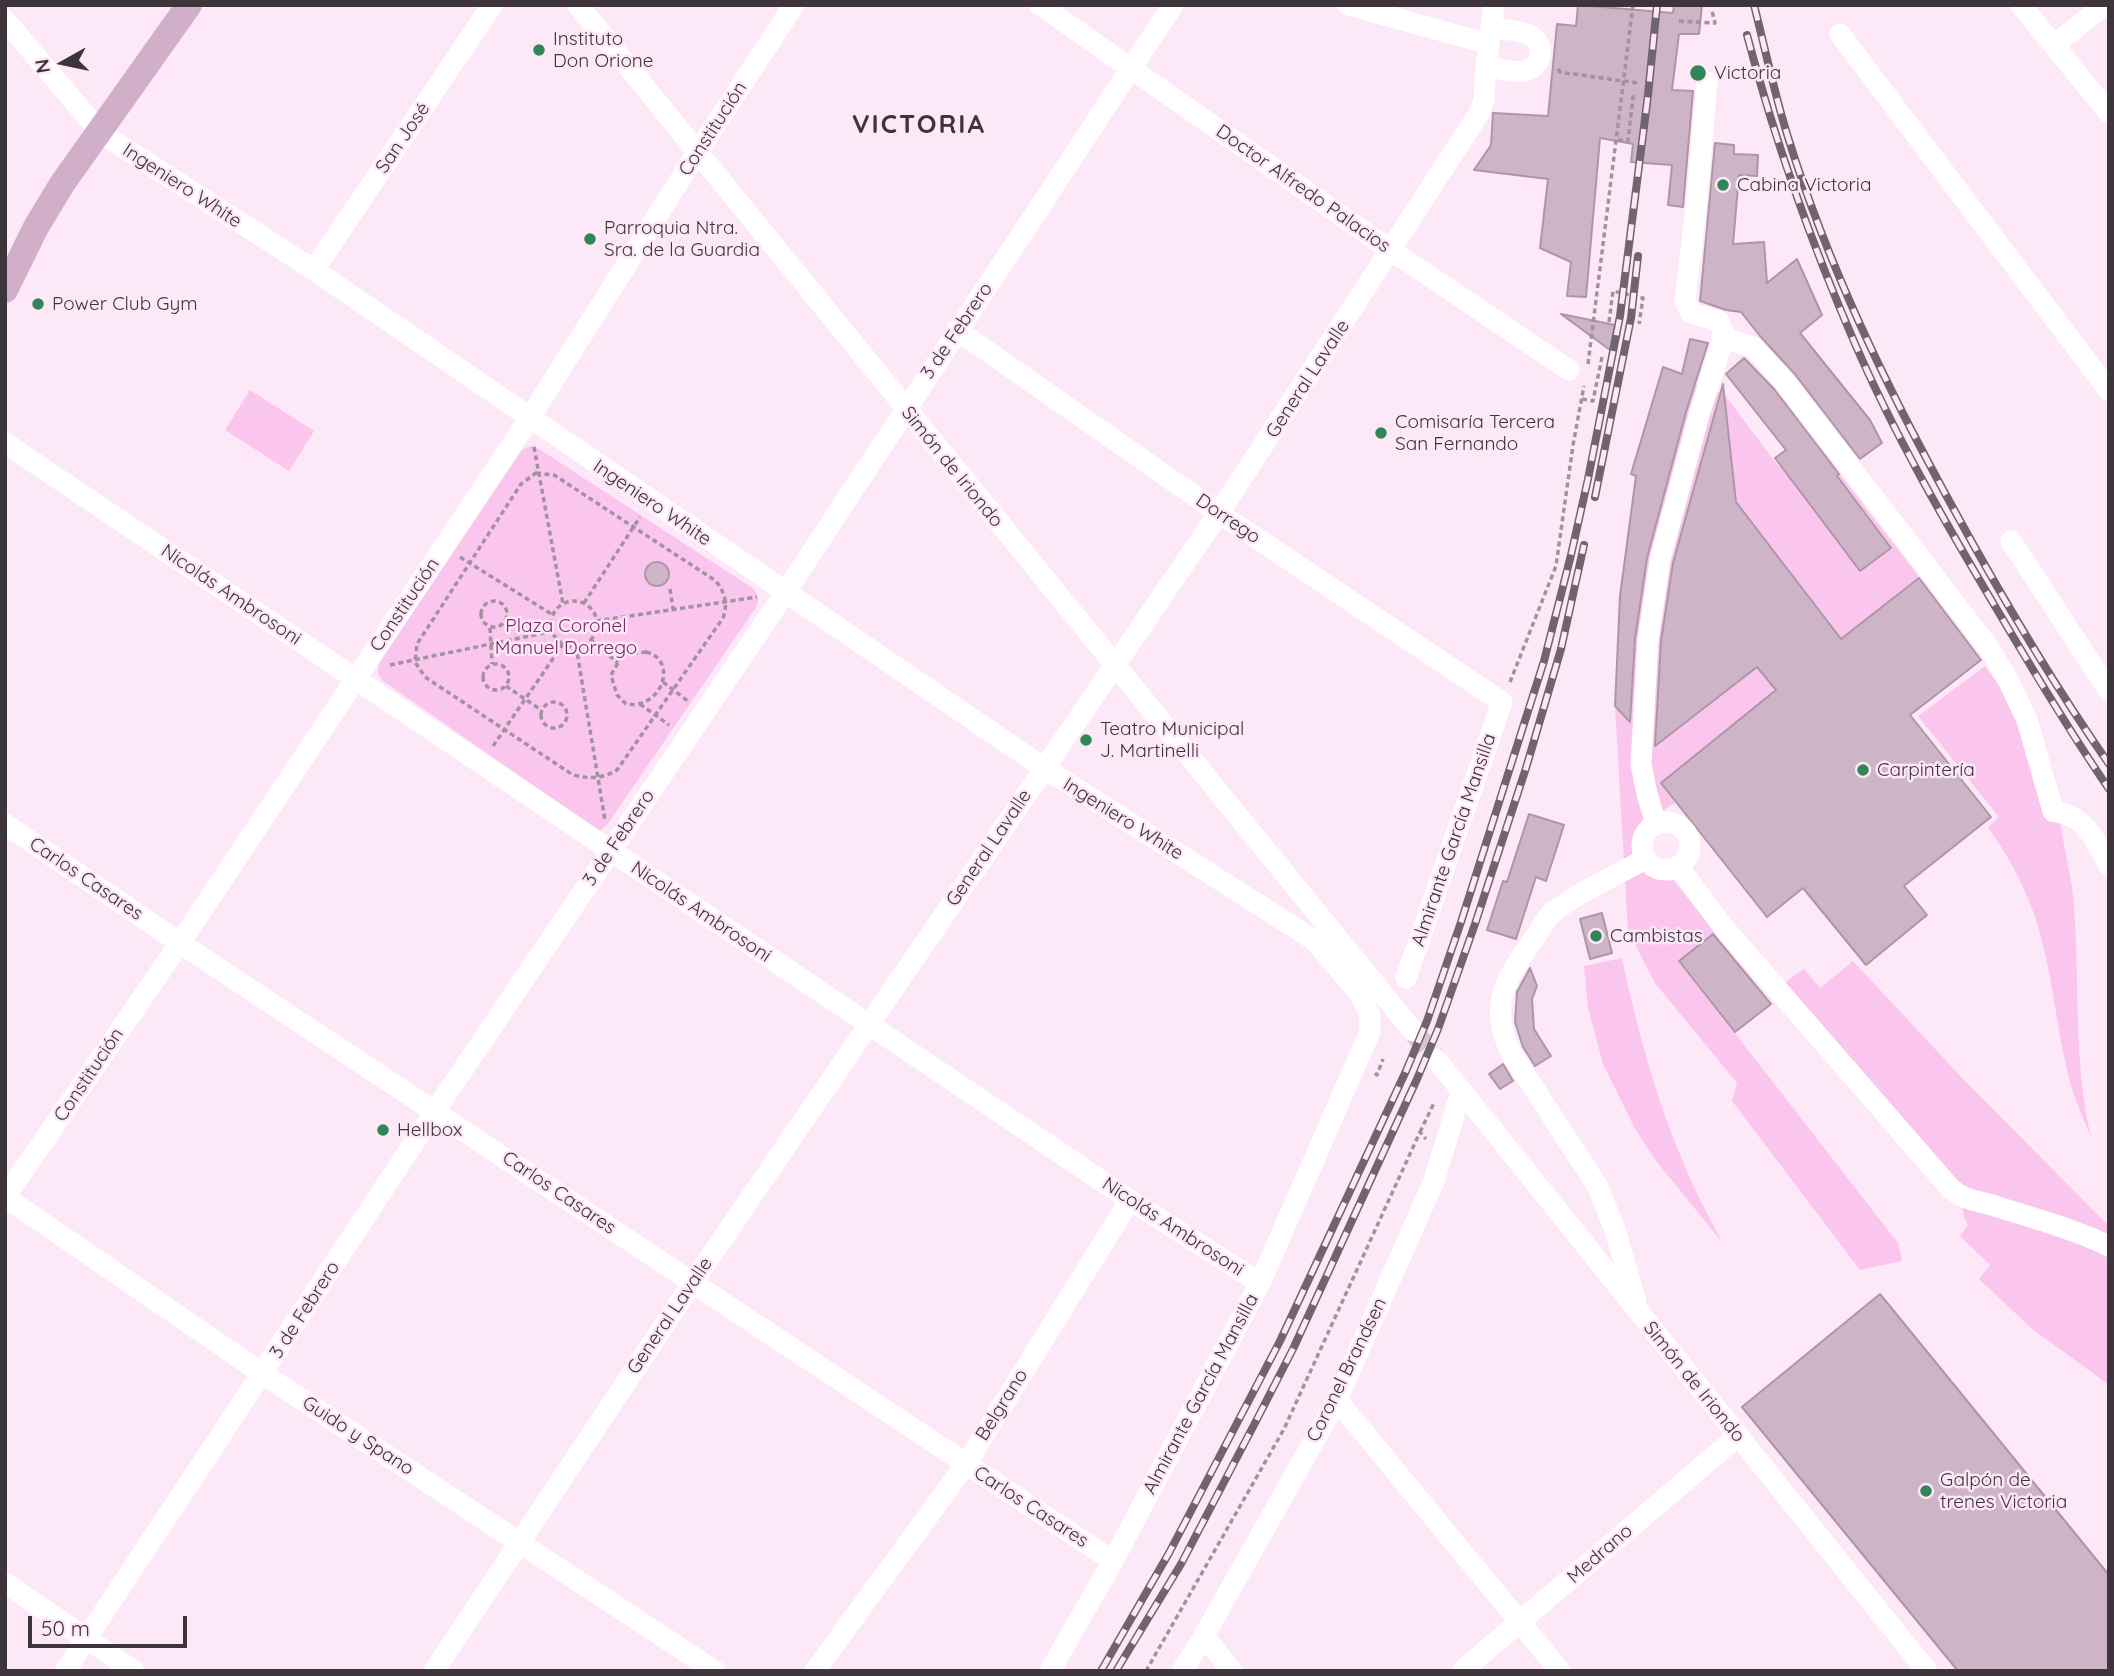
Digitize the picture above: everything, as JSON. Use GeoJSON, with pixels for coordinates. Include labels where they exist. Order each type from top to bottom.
{"type":"FeatureCollection","features":[{"type":"Feature","properties":{"kind":"main road"},"geometry":{"type":"LineString","coordinates":[[5,290],[36,227],[62,184],[189,5]]}},
{"type":"Feature","properties":{"kind":"street","name":"San José"},"geometry":{"type":"LineString","coordinates":[[314,270],[492,5]]}},
{"type":"Feature","properties":{"kind":"street","name":"Simón de Iriondo"},"geometry":{"type":"LineString","coordinates":[[578,5],[1115,665],[1321,934],[1360,994],[1370,1015],[1370,1032]]}},
{"type":"Feature","properties":{"kind":"street","name":"Constitución"},"geometry":{"type":"LineString","coordinates":[[5,1197],[180,943],[529,419],[794,5]]}},
{"type":"Feature","properties":{"kind":"street","name":"Doctor Alfredo Palacios"},"geometry":{"type":"LineString","coordinates":[[1040,5],[1392,251],[1569,370]]}},
{"type":"Feature","properties":{"kind":"street","name":"3 de Febrero"},"geometry":{"type":"LineString","coordinates":[[65,1671],[435,1111],[785,593],[1173,5]]}},
{"type":"Feature","properties":{"kind":"street"},"geometry":{"type":"LineString","coordinates":[[1348,5],[1490,36],[1531,35],[1539,45],[1540,58],[1533,68],[1527,71],[1486,66]]}},
{"type":"Feature","properties":{"kind":"street","name":"General Lavalle"},"geometry":{"type":"LineString","coordinates":[[434,1671],[692,1282],[1219,513],[1392,251],[1480,112],[1484,99],[1494,5]]}},
{"type":"Feature","properties":{"kind":"street"},"geometry":{"type":"LineString","coordinates":[[2021,5],[2109,113]]}},
{"type":"Feature","properties":{"kind":"street"},"geometry":{"type":"LineString","coordinates":[[2054,45],[2105,5]]}},
{"type":"Feature","properties":{"kind":"street","name":"Ingeniero White"},"geometry":{"type":"LineString","coordinates":[[5,20],[100,133],[314,270],[1044,768],[1321,934]]}},
{"type":"Feature","properties":{"kind":"street"},"geometry":{"type":"LineString","coordinates":[[1840,34],[2109,391]]}},
{"type":"Feature","properties":{"kind":"street"},"geometry":{"type":"LineString","coordinates":[[1656,824],[1641,764],[1648,640],[1660,560],[1722,338],[1719,321],[1691,313],[1685,301],[1707,82]]}},
{"type":"Feature","properties":{"kind":"street","name":"Dorrego"},"geometry":{"type":"LineString","coordinates":[[957,330],[1219,513],[1502,702]]}},
{"type":"Feature","properties":{"kind":"street"},"geometry":{"type":"LineString","coordinates":[[1722,338],[1753,347],[1784,381],[1989,648],[2027,720],[2053,811],[2068,814],[2088,828],[2109,866]]}},
{"type":"Feature","properties":{"kind":"street","name":"Nicolás Ambrosoni"},"geometry":{"type":"LineString","coordinates":[[5,443],[359,675],[481,764],[1130,1200],[1260,1283]]}},
{"type":"Feature","properties":{"kind":"street"},"geometry":{"type":"LineString","coordinates":[[2011,541],[2107,685]]}},
{"type":"Feature","properties":{"kind":"street","name":"Almirante García Mansilla"},"geometry":{"type":"LineString","coordinates":[[1406,978],[1502,702]]}},
{"type":"Feature","properties":{"kind":"street"},"geometry":{"type":"LineString","coordinates":[[1672,822],[1689,838],[1688,854],[1678,866],[1664,870],[1645,859],[1642,851],[1644,835],[1656,824],[1672,822]]}},
{"type":"Feature","properties":{"kind":"street","name":"Carlos Casares"},"geometry":{"type":"LineString","coordinates":[[5,824],[180,943],[1113,1561]]}},
{"type":"Feature","properties":{"kind":"street"},"geometry":{"type":"LineString","coordinates":[[1639,1314],[1615,1230],[1598,1186],[1511,1053],[1503,1034],[1499,1013],[1506,980],[1547,919],[1560,908],[1645,859]]}},
{"type":"Feature","properties":{"kind":"street"},"geometry":{"type":"LineString","coordinates":[[1678,866],[1725,929],[1951,1189],[1974,1203],[1994,1205],[2109,1245]]}},
{"type":"Feature","properties":{"kind":"street"},"geometry":{"type":"LineString","coordinates":[[1321,934],[1413,1031]]}},
{"type":"Feature","properties":{"kind":"street","name":"Almirante García Mansilla"},"geometry":{"type":"LineString","coordinates":[[1050,1671],[1113,1561],[1260,1283],[1370,1032]]}},
{"type":"Feature","properties":{"kind":"street","name":"Simón de Iriondo"},"geometry":{"type":"LineString","coordinates":[[1436,1059],[1927,1671]]}},
{"type":"Feature","properties":{"kind":"street","name":"Coronel Brandsen"},"geometry":{"type":"LineString","coordinates":[[1186,1669],[1337,1400],[1434,1181],[1461,1092]]}},
{"type":"Feature","properties":{"kind":"street","name":"Guido y Spano"},"geometry":{"type":"LineString","coordinates":[[5,1197],[263,1374],[715,1671]]}},
{"type":"Feature","properties":{"kind":"street","name":"Belgrano"},"geometry":{"type":"LineString","coordinates":[[816,1671],[966,1464],[1130,1200]]}},
{"type":"Feature","properties":{"kind":"street"},"geometry":{"type":"LineString","coordinates":[[1337,1400],[1560,1671]]}},
{"type":"Feature","properties":{"kind":"street","name":"Medrano"},"geometry":{"type":"LineString","coordinates":[[1462,1671],[1738,1436]]}},
{"type":"Feature","properties":{"kind":"street"},"geometry":{"type":"LineString","coordinates":[[5,1583],[134,1671]]}},
{"type":"Feature","properties":{"kind":"street"},"geometry":{"type":"LineString","coordinates":[[1203,1636],[1231,1671]]}},
{"type":"Feature","properties":{"kind":"path"},"geometry":{"type":"LineString","coordinates":[[1679,21],[1715,23],[1712,11]]}},
{"type":"Feature","properties":{"kind":"path"},"geometry":{"type":"LineString","coordinates":[[1540,58],[1553,59],[1560,72],[1637,83]]}},
{"type":"Feature","properties":{"kind":"path"},"geometry":{"type":"LineString","coordinates":[[1618,140],[1628,141],[1633,97],[1636,97]]}},
{"type":"Feature","properties":{"kind":"path"},"geometry":{"type":"LineString","coordinates":[[1609,321],[1613,291],[1643,298],[1639,324]]}},
{"type":"Feature","properties":{"kind":"path"},"geometry":{"type":"LineString","coordinates":[[1582,399],[1593,401],[1601,356],[1597,370]]}},
{"type":"Feature","properties":{"kind":"path"},"geometry":{"type":"LineString","coordinates":[[529,419],[563,604]]}},
{"type":"Feature","properties":{"kind":"path"},"geometry":{"type":"LineString","coordinates":[[539,473],[554,475],[634,527],[716,580],[726,602],[723,618],[617,770],[598,778],[573,775],[425,677],[419,670],[415,660],[417,644],[527,477],[539,473]]}},
{"type":"Feature","properties":{"kind":"path"},"geometry":{"type":"LineString","coordinates":[[584,603],[651,502]]}},
{"type":"Feature","properties":{"kind":"path"},"geometry":{"type":"LineString","coordinates":[[444,547],[553,615]]}},
{"type":"Feature","properties":{"kind":"path"},"geometry":{"type":"LineString","coordinates":[[670,589],[673,610]]}},
{"type":"Feature","properties":{"kind":"path"},"geometry":{"type":"LineString","coordinates":[[596,621],[785,593]]}},
{"type":"Feature","properties":{"kind":"path"},"geometry":{"type":"LineString","coordinates":[[490,627],[498,627],[506,618],[506,609],[496,601],[487,602],[481,609],[481,618],[490,627],[492,664]]}},
{"type":"Feature","properties":{"kind":"path"},"geometry":{"type":"LineString","coordinates":[[577,601],[584,603],[594,613],[596,629],[590,639],[576,646],[563,643],[553,631],[553,615],[563,604],[577,601]]}},
{"type":"Feature","properties":{"kind":"path"},"geometry":{"type":"LineString","coordinates":[[359,675],[415,660],[553,631]]}},
{"type":"Feature","properties":{"kind":"path"},"geometry":{"type":"LineString","coordinates":[[590,639],[618,663]]}},
{"type":"Feature","properties":{"kind":"path"},"geometry":{"type":"LineString","coordinates":[[481,764],[563,643]]}},
{"type":"Feature","properties":{"kind":"path"},"geometry":{"type":"LineString","coordinates":[[576,646],[610,851]]}},
{"type":"Feature","properties":{"kind":"path"},"geometry":{"type":"LineString","coordinates":[[653,653],[660,660],[663,682],[656,696],[640,704],[626,704],[617,695],[611,675],[618,663],[623,654],[653,653]]}},
{"type":"Feature","properties":{"kind":"path"},"geometry":{"type":"LineString","coordinates":[[492,664],[502,665],[508,671],[509,680],[506,686],[496,690],[485,685],[484,672],[492,664]]}},
{"type":"Feature","properties":{"kind":"path"},"geometry":{"type":"LineString","coordinates":[[663,682],[703,714]]}},
{"type":"Feature","properties":{"kind":"path"},"geometry":{"type":"LineString","coordinates":[[506,686],[541,710]]}},
{"type":"Feature","properties":{"kind":"path"},"geometry":{"type":"LineString","coordinates":[[547,703],[560,703],[566,710],[567,719],[562,726],[550,728],[541,719],[541,710],[547,703]]}},
{"type":"Feature","properties":{"kind":"path"},"geometry":{"type":"LineString","coordinates":[[640,704],[687,737]]}},
{"type":"Feature","properties":{"kind":"path"},"geometry":{"type":"LineString","coordinates":[[1370,1069],[1377,1075],[1386,1052]]}},
{"type":"Feature","properties":{"kind":"path"},"geometry":{"type":"LineString","coordinates":[[1146,1671],[1284,1429],[1437,1094]]}},
{"type":"Feature","properties":{"kind":"path"},"geometry":{"type":"LineString","coordinates":[[1420,1132],[1442,1153]]}},
{"type":"Feature","properties":{"kind":"green space"},"geometry":{"type":"Polygon","coordinates":[[[1688,382],[1724,394],[1779,467],[1814,441],[1920,578],[1661,782],[1676,802],[1644,826],[1636,845],[1642,865],[1653,874],[1670,876],[1715,932],[1679,961],[1898,1243],[1902,1261],[1860,1270],[1732,1101],[1737,1083],[1655,983],[1628,931],[1615,706],[1620,596],[1688,382]]]}},
{"type":"Feature","properties":{"kind":"green space"},"geometry":{"type":"Polygon","coordinates":[[[250,390],[314,431],[289,471],[225,430],[250,390]]]}},
{"type":"Feature","properties":{"kind":"green space","name":"Plaza Coronel Manuel Dorrego"},"geometry":{"type":"Polygon","coordinates":[[[533,445],[751,587],[758,598],[757,606],[607,825],[599,831],[383,681],[378,674],[379,662],[522,450],[533,445]]]}},
{"type":"Feature","properties":{"kind":"green space"},"geometry":{"type":"Polygon","coordinates":[[[1985,666],[2001,688],[2020,723],[2048,822],[2060,821],[2073,895],[2079,1051],[2091,1137],[2067,1071],[2037,923],[2016,873],[1988,827],[1999,817],[1918,716],[1985,666]]]}},
{"type":"Feature","properties":{"kind":"green space"},"geometry":{"type":"Polygon","coordinates":[[[1622,958],[1641,1039],[1666,1118],[1690,1178],[1722,1242],[1656,1161],[1635,1129],[1603,1064],[1588,1008],[1584,966],[1622,958]]]}},
{"type":"Feature","properties":{"kind":"green space"},"geometry":{"type":"Polygon","coordinates":[[[1853,961],[1965,1081],[2109,1226],[2109,1385],[2031,1328],[1979,1279],[1990,1265],[1960,1236],[1968,1225],[1962,1206],[1777,988],[1804,969],[1820,988],[1853,961]]]}},
{"type":"Feature","properties":{"kind":"building"},"geometry":{"type":"Polygon","coordinates":[[[1578,5],[1673,13],[1674,5],[1702,5],[1699,34],[1679,34],[1672,90],[1693,91],[1683,207],[1668,205],[1672,165],[1631,162],[1633,144],[1600,138],[1586,297],[1567,296],[1571,262],[1540,248],[1548,179],[1474,170],[1491,145],[1493,113],[1548,116],[1557,24],[1576,26],[1578,5]]]}},
{"type":"Feature","properties":{"kind":"building"},"geometry":{"type":"Polygon","coordinates":[[[1715,143],[1734,145],[1734,154],[1758,155],[1757,176],[1739,175],[1733,244],[1764,242],[1767,283],[1797,259],[1822,315],[1800,333],[1870,420],[1882,443],[1860,459],[1794,373],[1741,312],[1700,301],[1715,143]]]}},
{"type":"Feature","properties":{"kind":"building"},"geometry":{"type":"Polygon","coordinates":[[[1561,314],[1615,325],[1610,350],[1561,314]]]}},
{"type":"Feature","properties":{"kind":"building"},"geometry":{"type":"Polygon","coordinates":[[[1690,339],[1708,343],[1686,412],[1647,558],[1635,639],[1630,722],[1615,706],[1620,596],[1636,476],[1631,474],[1663,367],[1682,374],[1690,339]]]}},
{"type":"Feature","properties":{"kind":"building"},"geometry":{"type":"Polygon","coordinates":[[[1744,358],[1774,389],[1891,548],[1860,571],[1775,458],[1786,450],[1726,374],[1744,358]]]}},
{"type":"Feature","properties":{"kind":"building"},"geometry":{"type":"Polygon","coordinates":[[[1723,384],[1736,502],[1841,639],[1919,578],[1981,660],[1910,715],[1991,817],[1904,886],[1927,915],[1866,965],[1803,888],[1767,917],[1661,783],[1776,690],[1757,667],[1655,746],[1661,641],[1673,563],[1723,384]]]}},
{"type":"Feature","properties":{"kind":"building"},"geometry":{"type":"Polygon","coordinates":[[[657,562],[668,569],[669,574],[662,585],[657,586],[646,579],[645,574],[652,563],[657,562]]]}},
{"type":"Feature","properties":{"kind":"building"},"geometry":{"type":"Polygon","coordinates":[[[1529,814],[1564,825],[1546,881],[1536,877],[1516,939],[1487,930],[1503,881],[1507,882],[1529,814]]]}},
{"type":"Feature","properties":{"kind":"building","name":"Cambistas"},"geometry":{"type":"Polygon","coordinates":[[[1602,913],[1612,953],[1590,959],[1580,919],[1602,913]]]}},
{"type":"Feature","properties":{"kind":"building"},"geometry":{"type":"Polygon","coordinates":[[[1713,934],[1771,1004],[1735,1032],[1679,961],[1713,934]]]}},
{"type":"Feature","properties":{"kind":"building"},"geometry":{"type":"Polygon","coordinates":[[[1530,968],[1537,986],[1532,999],[1534,1029],[1551,1056],[1535,1066],[1523,1047],[1515,1022],[1517,992],[1530,968]]]}},
{"type":"Feature","properties":{"kind":"building"},"geometry":{"type":"Polygon","coordinates":[[[1503,1064],[1513,1081],[1500,1089],[1489,1074],[1503,1064]]]}},
{"type":"Feature","properties":{"kind":"building","name":"Galpón de trenes Victoria"},"geometry":{"type":"Polygon","coordinates":[[[1880,1294],[2109,1575],[2109,1671],[1958,1671],[1742,1407],[1880,1294]]]}},
{"type":"Feature","properties":{"kind":"tunnel"},"geometry":{"type":"LineString","coordinates":[[1413,1031],[1436,1059]]}},
{"type":"Feature","properties":{"kind":"railway"},"geometry":{"type":"LineString","coordinates":[[1101,1671],[1169,1553],[1280,1341],[1406,1071],[1427,1021],[1461,922],[1544,661],[1588,479],[1620,316],[1657,5]]}},
{"type":"Feature","properties":{"kind":"railway"},"geometry":{"type":"LineString","coordinates":[[1754,5],[1782,118],[1803,182],[1839,277],[1881,370],[1989,572],[2046,669],[2109,764]]}},
{"type":"Feature","properties":{"kind":"railway"},"geometry":{"type":"LineString","coordinates":[[1747,35],[1796,193],[1824,270],[1872,380],[1923,482],[1961,548],[2052,702],[2109,789]]}},
{"type":"Feature","properties":{"kind":"railway"},"geometry":{"type":"LineString","coordinates":[[1595,497],[1631,318],[1638,256]]}},
{"type":"Feature","properties":{"kind":"railway"},"geometry":{"type":"LineString","coordinates":[[1116,1671],[1181,1564],[1293,1349],[1438,1029],[1526,768],[1561,649],[1584,545]]}},
{"type":"Feature","properties":{"kind":"place","name":"Instituto Don Orione"},"geometry":{"type":"Point","coordinates":[539,50]}},
{"type":"Feature","properties":{"kind":"place","name":"Victoria"},"geometry":{"type":"Point","coordinates":[1698,73]}},
{"type":"Feature","properties":{"kind":"place","name":"Cabina Victoria"},"geometry":{"type":"Point","coordinates":[1723,185]}},
{"type":"Feature","properties":{"kind":"place","name":"Parroquia Ntra. Sra. de la Guardia"},"geometry":{"type":"Point","coordinates":[590,239]}},
{"type":"Feature","properties":{"kind":"place","name":"Power Club Gym"},"geometry":{"type":"Point","coordinates":[38,304]}},
{"type":"Feature","properties":{"kind":"place","name":"Comisaría Tercera San Fernando"},"geometry":{"type":"Point","coordinates":[1381,433]}},
{"type":"Feature","properties":{"kind":"place","name":"Teatro Municipal J. Martinelli"},"geometry":{"type":"Point","coordinates":[1086,740]}},
{"type":"Feature","properties":{"kind":"place","name":"Carpintería"},"geometry":{"type":"Point","coordinates":[1863,770]}},
{"type":"Feature","properties":{"kind":"place","name":"Cambistas"},"geometry":{"type":"Point","coordinates":[1596,936]}},
{"type":"Feature","properties":{"kind":"place","name":"Hellbox"},"geometry":{"type":"Point","coordinates":[383,1130]}},
{"type":"Feature","properties":{"kind":"place","name":"Galpón de trenes Victoria"},"geometry":{"type":"Point","coordinates":[1926,1491]}},
{"type":"Feature","properties":{"kind":"district","name":"VICTORIA"},"geometry":{"type":"Point","coordinates":[919,125]}}]}
